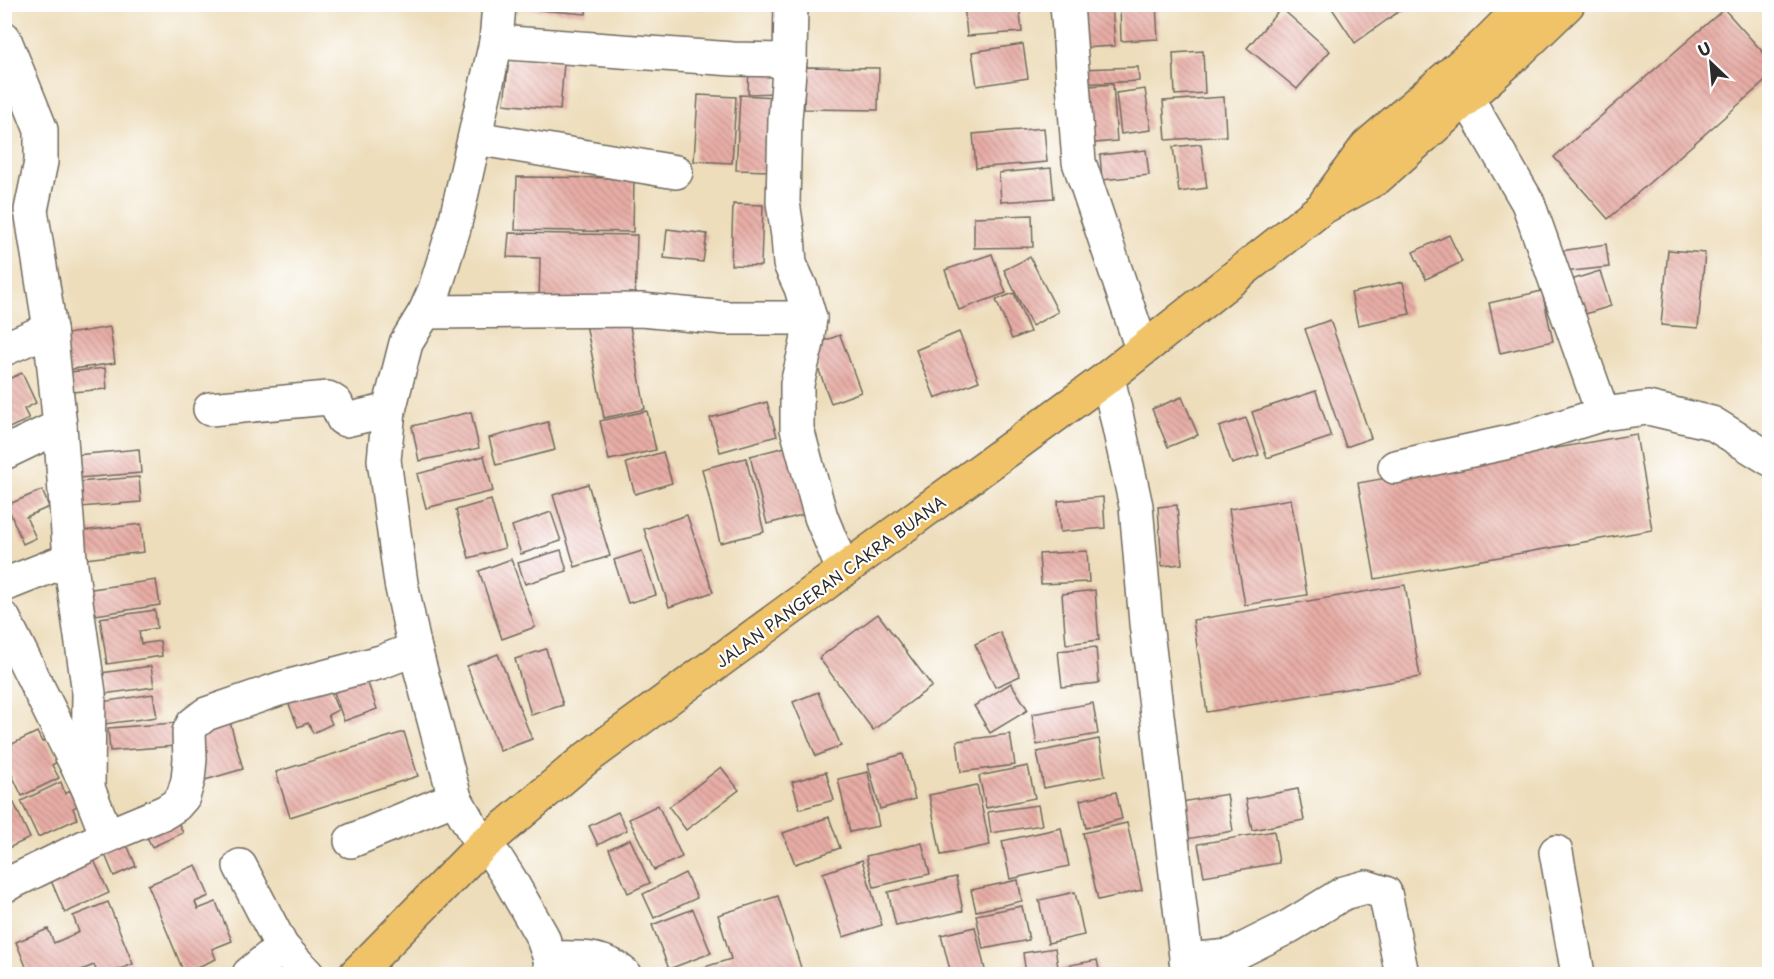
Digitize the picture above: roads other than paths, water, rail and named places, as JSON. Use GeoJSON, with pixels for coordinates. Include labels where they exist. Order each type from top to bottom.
{"type":"FeatureCollection","features":[{"type":"Feature","properties":{"kind":"main road","name":"JALAN PANGERAN CAKRA BUANA"},"geometry":{"type":"LineString","coordinates":[[1322,208],[1367,146],[1483,46],[1525,4]]}},
{"type":"Feature","properties":{"kind":"main road","name":"JALAN PANGERAN CAKRA BUANA"},"geometry":{"type":"LineString","coordinates":[[356,975],[496,861],[584,760],[1108,377],[1322,208],[1377,178],[1568,4]]}},
{"type":"Feature","properties":{"kind":"street"},"geometry":{"type":"LineString","coordinates":[[499,4],[496,42],[454,228],[435,289],[425,312],[406,343],[389,410],[384,460],[401,583],[415,649],[455,798],[542,936],[550,966],[587,958],[615,966],[624,975]]}},
{"type":"Feature","properties":{"kind":"street"},"geometry":{"type":"LineString","coordinates":[[791,4],[783,202],[790,264],[801,288],[810,318],[807,343],[797,384],[797,429],[821,517],[843,570]]}},
{"type":"Feature","properties":{"kind":"street"},"geometry":{"type":"LineString","coordinates":[[1067,4],[1079,162],[1143,349]]}},
{"type":"Feature","properties":{"kind":"street"},"geometry":{"type":"LineString","coordinates":[[1483,46],[1498,4]]}},
{"type":"Feature","properties":{"kind":"street"},"geometry":{"type":"LineString","coordinates":[[4,38],[15,92],[41,130],[41,162],[18,216],[50,329],[70,559],[89,693],[88,788]]}},
{"type":"Feature","properties":{"kind":"street"},"geometry":{"type":"LineString","coordinates":[[496,42],[734,60],[789,60]]}},
{"type":"Feature","properties":{"kind":"street"},"geometry":{"type":"LineString","coordinates":[[1467,98],[1528,203],[1603,414]]}},
{"type":"Feature","properties":{"kind":"street"},"geometry":{"type":"LineString","coordinates":[[475,138],[676,172]]}},
{"type":"Feature","properties":{"kind":"street"},"geometry":{"type":"LineString","coordinates":[[425,312],[641,310],[726,318],[810,318]]}},
{"type":"Feature","properties":{"kind":"street"},"geometry":{"type":"LineString","coordinates":[[4,349],[50,329]]}},
{"type":"Feature","properties":{"kind":"street"},"geometry":{"type":"LineString","coordinates":[[1108,377],[1136,506],[1146,623],[1187,967],[1232,965],[1344,893],[1366,887],[1385,893],[1402,975]]}},
{"type":"Feature","properties":{"kind":"street"},"geometry":{"type":"LineString","coordinates":[[210,409],[328,398],[336,404],[343,419],[346,420],[389,410]]}},
{"type":"Feature","properties":{"kind":"street"},"geometry":{"type":"LineString","coordinates":[[1395,467],[1524,439],[1603,414],[1648,408],[1712,423],[1770,459]]}},
{"type":"Feature","properties":{"kind":"street"},"geometry":{"type":"LineString","coordinates":[[4,453],[60,426]]}},
{"type":"Feature","properties":{"kind":"street"},"geometry":{"type":"LineString","coordinates":[[4,585],[70,559]]}},
{"type":"Feature","properties":{"kind":"street"},"geometry":{"type":"LineString","coordinates":[[4,619],[88,788],[107,836]]}},
{"type":"Feature","properties":{"kind":"street"},"geometry":{"type":"LineString","coordinates":[[4,886],[176,805],[183,797],[188,780],[189,732],[194,724],[206,714],[279,689],[381,662],[415,649]]}},
{"type":"Feature","properties":{"kind":"street"},"geometry":{"type":"LineString","coordinates":[[351,841],[455,798]]}},
{"type":"Feature","properties":{"kind":"street"},"geometry":{"type":"LineString","coordinates":[[1556,852],[1578,975]]}},
{"type":"Feature","properties":{"kind":"street"},"geometry":{"type":"LineString","coordinates":[[240,866],[282,947],[308,975]]}},
{"type":"Feature","properties":{"kind":"street"},"geometry":{"type":"LineString","coordinates":[[249,975],[282,947]]}}]}
